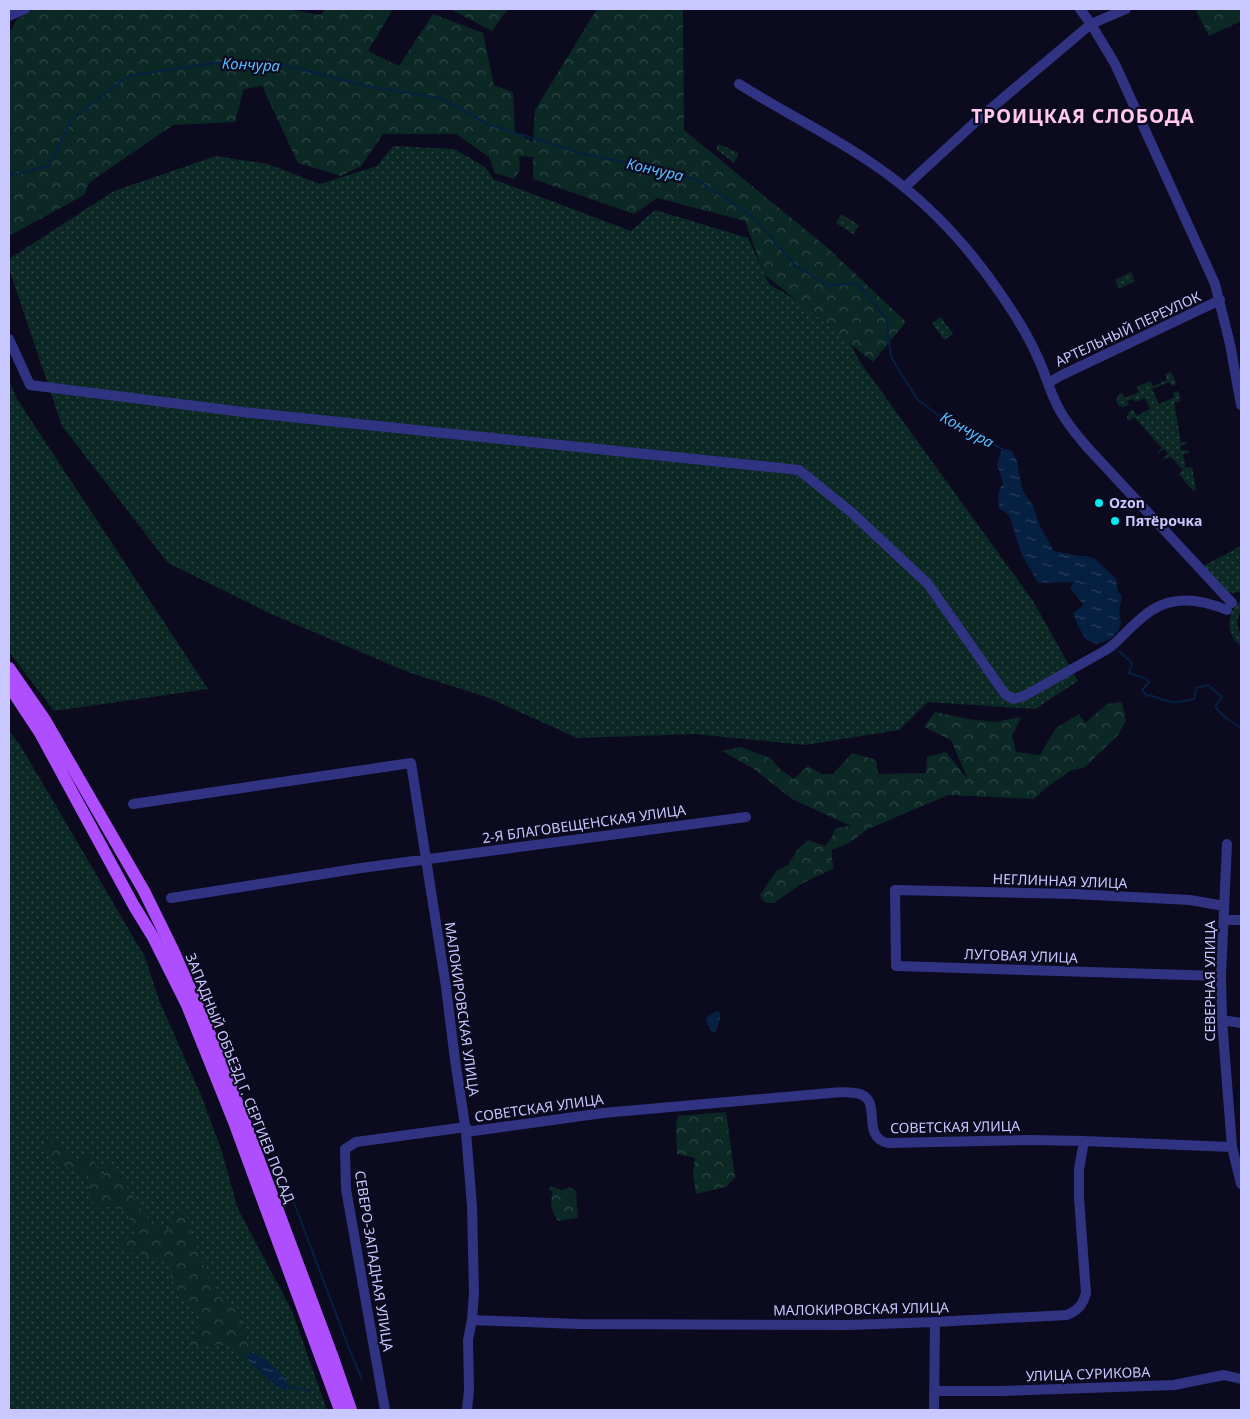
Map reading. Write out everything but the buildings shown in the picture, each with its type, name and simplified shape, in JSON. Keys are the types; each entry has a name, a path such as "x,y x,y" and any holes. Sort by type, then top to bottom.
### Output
{"main road":[{"name":"ЗАПАДНЫЙ ОБЪЕЗД Г. СЕРГИЕВ ПОСАД","path":"9,668 50,729 144,891 173,950 207,1027 247,1129 332,1354 351,1410"},
{"name":"ЗАПАДНЫЙ ОБЪЕЗД Г. СЕРГИЕВ ПОСАД","path":"9,686 40,733 153,938 187,1005 241,1140 340,1410"}],"street":[{"path":"9,16 25,9"},
{"path":"1080,9 1092,24 1116,64 1215,284 1230,344 1241,405"},
{"path":"905,187 982,116 1092,24 1126,9"},
{"path":"9,340 30,385 243,412 798,470 851,512 928,584 1005,694 1013,699 1024,696 1114,645 1153,609 1172,601 1230,607 1087,447 1061,413 1038,358 1015,315 959,240 905,187 873,163 739,84"},
{"name":"АРТЕЛЬНЫЙ ПЕРЕУЛОК","path":"1048,383 1220,300"},
{"name":"МАЛОКИРОВСКАЯ УЛИЦА","path":"133,804 412,763 466,1130 472,1206 474,1293 468,1340 468,1410"},
{"name":"2-Я БЛАГОВЕЩЕНСКАЯ УЛИЦА","path":"172,898 361,868 746,817"},
{"name":"СЕВЕРНАЯ УЛИЦА","path":"1228,844 1221,976 1222,1020 1232,1146"},
{"name":"НЕГЛИННАЯ УЛИЦА","path":"895,890 1074,894 1190,900 1224,906"},
{"name":"ЛУГОВАЯ УЛИЦА","path":"895,890 896,966 1221,976"},
{"path":"1225,920 1241,920"},
{"path":"1222,1020 1241,1023"},
{"name":"СОВЕТСКАЯ УЛИЦА","path":"466,1130 603,1112 854,1092 866,1097 869,1101 874,1132 877,1138 888,1143 1084,1140 1232,1146"},
{"name":"СЕВЕРО-ЗАПАДНАЯ УЛИЦА","path":"385,1410 346,1189 345,1149 356,1142 466,1130"},
{"name":"МАЛОКИРОВСКАЯ УЛИЦА","path":"472,1320 597,1324 849,1325 1067,1315 1076,1311 1086,1293 1079,1198 1079,1169 1084,1140"},
{"path":"1232,1146 1241,1184"},
{"path":"934,1410 935,1322"},
{"name":"УЛИЦА СУРИКОВА","path":"934,1391 1001,1391 1174,1385 1224,1375 1241,1379"}],"green space":[{"path":"33,9 286,9 321,15 325,9 393,9 368,51 399,66 433,14 483,33 494,85 513,92 515,132 533,142 535,110 597,9 683,9 684,130 829,249 906,322 873,362 764,274 745,221 657,198 634,214 533,179 533,157 519,156 520,170 514,179 495,173 489,157 456,134 383,134 361,166 341,176 298,163 262,86 244,89 235,122 173,125 90,182 84,195 9,236 9,29 12,30 15,21"},
{"path":"450,9 508,9 492,31"},
{"path":"1195,9 1241,9 1241,21 1209,36"},
{"path":"719,144 739,153 734,163 716,149"},
{"path":"393,146 454,149 485,167 493,179 631,231 655,210 748,238 769,284 841,326 860,362 1033,601 1078,681 1035,709 928,702 899,730 805,745 695,734 577,738 489,698 408,672 271,614 168,563 62,426 9,269 9,259 114,191 216,156 268,164 320,184 377,166"},
{"path":"841,214 859,225 853,234 836,223"},
{"path":"1131,272 1135,281 1119,289 1115,280"},
{"path":"941,317 953,334 944,340 932,323"},
{"path":"1171,372 1176,382 1175,385 1172,386 1169,382 1152,389 1159,404 1175,397 1173,393 1179,392 1180,401 1174,403 1181,443 1187,442 1187,444 1180,446 1182,451 1188,450 1189,453 1183,454 1186,468 1192,467 1196,490 1193,491 1179,474 1183,470 1170,456 1165,459 1163,458 1168,453 1164,449 1159,453 1157,452 1162,448 1134,417 1130,421 1127,418 1131,410 1134,410 1136,416 1150,409 1145,398 1135,402 1133,399 1127,401 1129,405 1124,407 1119,406 1116,401 1119,394 1122,393 1125,398 1139,392 1137,387 1150,381 1153,386 1167,380 1165,374"},
{"path":"9,380 17,399 208,689 54,711 9,652"},
{"path":"1241,546 1241,591 1231,593 1225,590 1203,566"},
{"path":"1241,600 1241,610 1237,623 1241,635 1241,646 1232,636 1229,623 1232,611"},
{"path":"1122,702 1126,721 1118,735 1085,767 1070,771 1034,799 948,795 868,829 849,843 832,850 834,868 801,884 774,903 767,903 762,900 760,895 777,870 788,865 797,850 808,840 825,846 832,837 835,828 851,826 792,799 754,769 722,751 741,747 770,758 781,770 794,779 808,766 822,774 833,774 852,753 876,760 878,774 926,773 927,757 946,752 968,780 951,740 924,727 935,712 995,722 1021,717 1012,736 1016,752 1040,755 1056,728 1079,714 1085,723 1107,704"},
{"path":"9,730 20,745 145,957 159,1000 201,1095 221,1149 238,1209 292,1311 327,1410 9,1410"},
{"path":"726,1112 735,1177 726,1187 696,1194 693,1174 695,1158 677,1154 676,1123 678,1116"},
{"path":"46,1127 55,1136 63,1150 71,1157 80,1160 87,1155 91,1156 103,1177 108,1164 116,1171 151,1223 168,1229 172,1226 171,1217 175,1216 176,1210 184,1208 194,1241 203,1259 204,1272 209,1279 213,1275 215,1283 212,1289 221,1298 237,1307 255,1363 226,1345 188,1346 202,1319 179,1295 170,1276 174,1268 160,1259 124,1251 113,1244 135,1234 129,1217 119,1207 98,1209 91,1201 88,1175 62,1165 40,1149 53,1143 40,1128"},
{"path":"551,1186 562,1190 570,1187 576,1191 578,1218 558,1221 552,1207 553,1192 548,1189"}],"water":[{"path":"1002,449 1011,450 1017,461 1022,489 1033,506 1040,526 1054,551 1095,559 1116,579 1118,591 1122,596 1119,611 1121,623 1118,631 1110,639 1097,644 1086,640 1073,613 1084,605 1070,588 1074,582 1038,583 1022,555 1009,515 999,508 998,493 1003,483 997,464"},
{"path":"718,1011 721,1015 716,1032 712,1032 706,1019 709,1015"},
{"path":"250,1352 265,1359 286,1378 288,1387 285,1391 274,1384 245,1358"}],"waterway":[{"name":"Кончура","path":"9,176 49,166 71,120 128,76 212,63 280,64 367,86 440,98 490,125 577,152 698,180 754,218 795,265 828,286 857,283 886,318 891,357 917,399 938,415 1002,449 1003,452"},
{"name":"Кончура","path":"1119,651 1132,663 1129,673 1145,678 1149,682 1142,690 1147,696 1150,695 1172,702 1187,701 1194,699 1196,688 1208,685 1222,697 1215,707 1227,719 1241,728"},
{"path":"287,1184 362,1379"},
{"path":"288,1387 309,1390"}],"place":[{"name":"Ozon","path":"1099,503"},
{"name":"Пятёрочка","path":"1115,521"}],"district":[{"name":"ТРОИЦКАЯ СЛОБОДА","path":"1083,116"}]}
